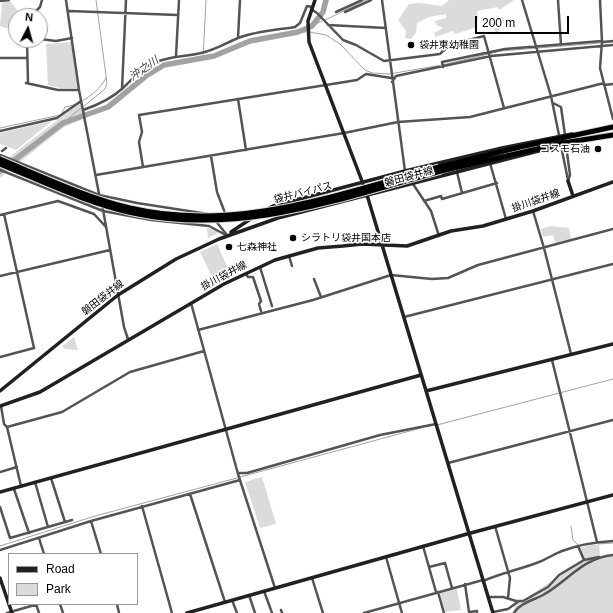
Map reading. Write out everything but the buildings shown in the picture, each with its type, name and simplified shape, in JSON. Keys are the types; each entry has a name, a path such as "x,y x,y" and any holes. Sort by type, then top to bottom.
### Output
{"highway":[{"name":"袋井バイパス","path":"1,157 97,199 132,208 183,215 223,215 265,212 591,131 613,127"},
{"name":"袋井バイパス","path":"0,164 72,194 113,207 150,216 200,221 242,219 294,211 440,169 613,134"}],"street":[{"path":"0,1 9,0"},
{"path":"66,0 69,11 81,101 118,295 128,339"},
{"path":"122,89 126,0"},
{"path":"176,56 179,0"},
{"path":"238,38 240,0"},
{"path":"315,0 308,21 308,34 325,85 368,196 492,613 508,609 519,601 548,587 559,576 584,560 613,555"},
{"path":"336,12 362,0"},
{"path":"346,12 371,0"},
{"path":"382,0 405,171"},
{"path":"522,0 538,48 553,103 559,135"},
{"path":"558,0 561,45"},
{"path":"600,0 602,42 600,68 613,119"},
{"path":"83,110 96,106 114,96 141,70 151,64 176,56 195,55 212,50 238,38 295,27 300,23 307,6 312,8 343,40 356,45 384,61 390,62 440,54 444,49 458,43 484,36 504,108"},
{"path":"69,11 178,15"},
{"path":"328,25 386,28"},
{"path":"48,40 56,41 72,38"},
{"path":"143,167 139,142 142,132 139,115 357,80 366,74 392,79 396,76 490,54 561,45 613,41"},
{"path":"443,65 490,54 538,48 613,45"},
{"path":"27,48 27,83 58,90 79,90"},
{"path":"0,58 26,58"},
{"path":"96,175 344,133 398,122 470,117 551,96 604,84 613,84"},
{"path":"238,99 246,150"},
{"path":"0,130 57,118 81,101"},
{"path":"553,103 561,107 565,135"},
{"name":"磐田袋井線","path":"227,235 273,206 405,171 559,135 591,131"},
{"name":"磐田袋井線","path":"0,391 118,295 176,259 227,235 278,218 368,196 490,163 587,141 596,137"},
{"path":"566,145 570,175 568,181"},
{"path":"561,146 568,181 573,196"},
{"path":"2,151 6,148"},
{"path":"1,157 99,195 137,204 210,215 225,213 217,192 211,156"},
{"path":"490,163 497,183 506,219"},
{"path":"0,170 103,211 151,220 208,226 227,235"},
{"path":"457,172 462,193"},
{"name":"掛川袋井線","path":"0,406 40,392 191,303 246,273 289,256 324,248 362,244 408,246 439,236 533,211 613,182"},
{"path":"424,201 462,193 497,183"},
{"path":"413,184 431,211 439,236"},
{"path":"0,215 58,202 94,214 106,227"},
{"path":"533,211 571,354"},
{"path":"0,357 34,348 4,214"},
{"path":"210,215 227,235"},
{"path":"198,330 321,298 391,275 432,279 448,278 478,265 613,229"},
{"path":"0,276 110,250"},
{"path":"289,256 292,266"},
{"path":"404,317 613,264"},
{"path":"260,267 272,306"},
{"path":"246,273 248,277 254,277 261,301 259,304 261,311"},
{"path":"314,279 321,298"},
{"path":"191,303 238,474 276,588"},
{"path":"426,392 613,344"},
{"path":"7,427 62,412 130,372 204,351"},
{"path":"552,360 597,542"},
{"path":"0,492 421,375"},
{"path":"0,406 4,424 7,427 21,486"},
{"path":"448,463 613,420"},
{"path":"238,474 380,435 436,424"},
{"path":"0,472 17,467"},
{"path":"52,478 65,522"},
{"path":"0,550 142,506 240,480"},
{"path":"35,482 48,527"},
{"path":"14,489 29,533"},
{"path":"190,494 224,602"},
{"path":"187,613 469,533 613,495"},
{"path":"142,506 172,613"},
{"path":"0,507 10,538 72,520"},
{"path":"91,521 101,553"},
{"path":"495,526 510,582 508,598"},
{"path":"39,538 44,553"},
{"path":"364,613 483,580 507,571 541,562 554,554 578,546 597,542 613,541"},
{"path":"423,546 444,613"},
{"path":"578,546 584,560"},
{"path":"386,556 402,613"},
{"path":"514,613 528,602 550,590 582,566 608,556"},
{"path":"429,567 445,563 452,588"},
{"path":"312,577 323,613"},
{"path":"0,578 10,613 34,605"},
{"path":"465,584 469,612 477,611 477,613"},
{"path":"264,591 272,613"},
{"path":"249,596 255,613"},
{"path":"488,597 508,598 519,601"},
{"path":"232,600 236,613"},
{"path":"514,613 513,608 519,601"}],"green space":[{"path":"9,0 16,8 8,8 8,28 0,26 2,3"},
{"path":"449,0 514,0 499,10 498,7 477,11 478,20 475,20 477,27 455,34 453,31 435,37 434,33 443,28 438,26 434,21 446,18 446,14 429,17 417,23 416,33 411,39 405,38 406,31 398,20 409,4 419,3 442,6"},
{"path":"502,16 505,20 496,36 494,28"},
{"path":"71,42 77,88 60,88 48,85 46,48 48,48 48,44"},
{"path":"80,103 83,119 64,127 0,178 0,164"},
{"path":"52,121 16,150 0,144 0,133"},
{"path":"550,226 569,228 571,239 555,243 553,235 543,237 541,229"},
{"path":"207,228 217,231 218,233 208,238"},
{"path":"217,244 230,273 213,279 200,252"},
{"path":"74,337 78,350 65,349 62,346"},
{"path":"262,477 276,524 260,528 245,482"},
{"path":"599,545 600,555 596,557 613,556 613,613 513,613 515,605 584,560 580,548"},
{"path":"457,589 461,610 445,612 440,593"}],"waterway":[{"path":"84,106 105,89 107,83 96,0"},
{"path":"203,58 206,0"},
{"name":"沖之川","path":"0,171 63,123 108,107 146,76 164,65 214,56 250,41 298,32 312,26 323,12 326,0"},
{"path":"325,20 366,0"},
{"name":"沖之川","path":"312,26 322,21"},
{"name":"沖之川","path":"298,32 306,32"},
{"path":"309,32 326,35 340,44 365,70 372,73 389,74 442,65 501,51 600,43"},
{"path":"604,43 613,42"},
{"path":"62,113 65,107 77,104 94,93 106,78"},
{"path":"63,123 81,108"},
{"path":"0,128 60,115"},
{"path":"437,425 613,379"},
{"path":"240,477 421,428"},
{"path":"0,546 95,516 237,478"},
{"path":"571,526 573,540 578,545"},
{"path":"598,544 613,543"}],"place":[{"name":"袋井東幼稚園","path":"411,45"},
{"name":"コスモ石油","path":"598,149"},
{"name":"シラトリ袋井国本店","path":"293,238"},
{"name":"七森神社","path":"229,247"}]}
